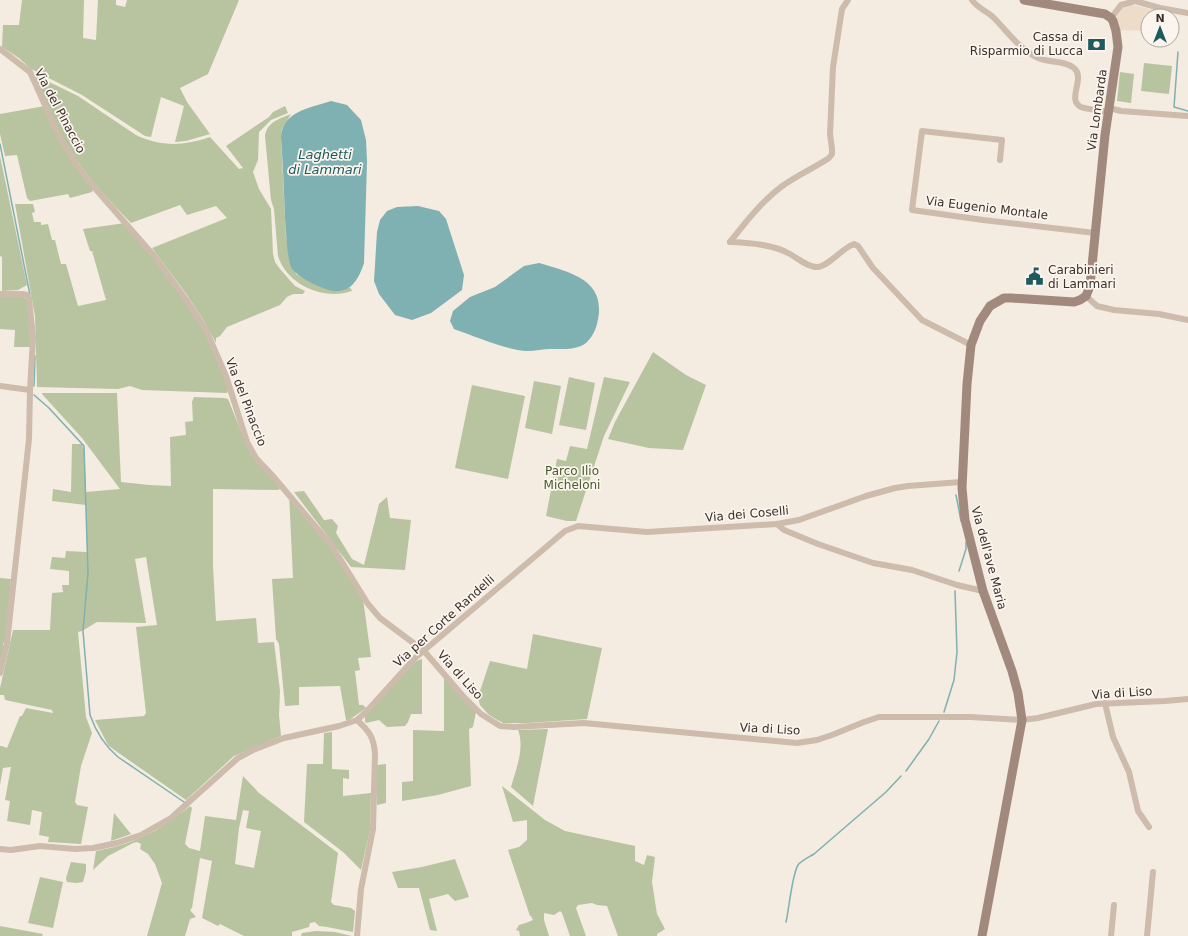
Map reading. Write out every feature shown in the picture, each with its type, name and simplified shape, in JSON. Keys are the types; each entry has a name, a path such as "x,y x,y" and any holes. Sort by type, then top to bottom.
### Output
{"street":[{"path":"848,0 842,9 831,80 830,134 832,154 829,158 782,186 771,195 750,217 730,242 754,243 785,252 812,267 818,267 854,244 858,246 873,268 922,320 972,345"},
{"path":"972,0 978,7 992,16 1023,49 1039,59 1066,64 1074,68 1077,72 1078,80 1075,99 1081,107 1188,116"},
{"path":"1024,0 1098,12 1111,18 1121,5 1135,0 1160,8 1188,13"},
{"name":"Via Lombarda","path":"1086,296 1090,286 1102,162 1118,47 1116,31 1111,18"},
{"name":"Via del Pinaccio","path":"0,50 30,72 58,134 77,166 155,257 206,330 226,376 246,442 256,458 332,546 368,604 380,618 424,651"},
{"name":"Via Eugenio Montale","path":"1000,160 1002,140 922,132 912,210 988,221 1095,233"},
{"path":"0,294 27,295 33,338 28,446 7,643 0,673"},
{"path":"1086,296 1097,306 1114,310 1159,314 1188,320"},
{"name":"Via dell'ave Maria","path":"982,936 1022,720 1018,692 1012,671 983,591 965,520 961,482 967,384 972,345 986,311 997,301 1004,298 1011,298 1074,302 1086,296"},
{"path":"0,386 30,390"},
{"name":"Via dei Coselli","path":"578,526 647,532 777,524 799,520 866,496 895,488 922,484 961,482"},
{"path":"777,524 784,530 818,544 873,562 912,570 958,585 983,591"},
{"name":"Via per Corte Randelli","path":"0,849 11,850 40,846 85,849 117,843 141,835 171,818 238,758 253,750 284,738 339,726 357,720 414,659 565,531 578,526"},
{"name":"Via di Liso","path":"424,651 463,696 481,714 500,726 514,727 584,723 797,743 817,740 879,717 970,717 1022,720 1038,718 1096,704 1188,699"},
{"path":"1105,703 1113,737 1129,772 1138,811 1149,827"},
{"path":"357,720 371,734 375,754 373,829 361,889 357,936"},
{"path":"1147,936 1153,872"},
{"path":"1111,936 1114,905"}],"green space":[{"path":"22,0 84,0 83,38 96,40 98,0 116,0 116,5 125,7 127,0 239,0 208,74 180,88 187,102 210,134 186,141 175,142 184,106 161,97 151,137 145,136 82,95 31,69 19,58 2,47 3,25 19,25"},
{"path":"1144,63 1172,66 1169,94 1141,91"},
{"path":"1120,72 1134,74 1131,103 1117,101"},
{"path":"35,75 78,96 136,135 145,139 154,142 173,144 191,142 210,137 239,169 243,168 226,146 269,117 273,112 285,106 288,113 271,120 259,132 258,160 253,172 259,189 271,209 273,254 275,262 295,286 305,291 303,294 293,294 287,297 280,305 227,327 220,336 216,338 216,343 187,295 152,248 227,218 216,206 187,215 180,205 131,223 94,183 69,149 51,115 35,79"},
{"path":"45,106 93,189 92,192 70,198 68,194 30,201 27,198 17,155 5,156 0,134 0,114"},
{"path":"291,114 282,129 281,138 286,237 296,274 304,278 350,287 352,291 341,294 330,294 308,288 289,275 278,256 265,136 268,127 271,124 278,119"},
{"path":"0,156 27,285 18,290 2,291 2,257 0,256"},
{"path":"15,204 33,204 35,212 32,213 34,222 41,222 41,225 48,224 52,240 55,240 61,264 66,264 78,306 106,300 92,251 90,251 83,229 125,223 159,266 203,328 224,378 228,390 227,393 142,390 130,386 118,389 37,387 35,316"},
{"path":"0,295 23,296 27,300 31,347 14,347 15,330 0,329"},
{"path":"653,352 686,375 706,385 683,450 649,448 608,439 615,422"},
{"path":"569,377 595,383 586,430 559,425"},
{"name":"Parco Ilio Micheloni","path":"604,377 630,382 604,436 576,521 567,521 546,516 557,459 566,461 570,446 587,449"},
{"path":"534,381 561,386 552,434 525,428"},
{"path":"472,385 525,396 508,479 455,468"},
{"path":"42,393 117,393 121,482 171,486 170,437 186,435 185,422 193,421 192,402 194,397 228,399 244,439 281,487 278,490 213,489 213,566 216,621 256,618 258,643 274,642 280,691 279,715 281,736 234,756 186,800 108,745 95,720 144,716 146,713 136,627 157,625 146,557 135,559 146,623 97,622 78,632 86,717 92,733 81,766 75,802 77,805 88,807 81,844 48,842 49,837 39,835 42,812 32,810 30,825 7,821 10,801 5,800 11,767 3,768 0,785 0,746 7,748 20,716 22,716 26,708 53,713 52,710 5,700 4,695 0,695 0,688 13,630 50,630 52,593 63,592 62,585 69,585 69,571 50,569 52,557 65,558 66,551 87,552 86,505 52,501 53,489 71,492 72,444 82,444 84,450 86,492 120,489 82,438"},
{"path":"304,491 324,520 332,519 338,526 336,533 352,559 364,565 379,504 387,497 390,518 411,520 405,570 351,567 294,492"},
{"path":"289,493 333,549 363,599 371,657 358,658 360,670 355,671 359,705 363,705 366,708 349,720 346,720 340,686 299,687 299,705 285,706 279,644 276,639 272,579 293,578"},
{"path":"0,578 11,579 5,643 3,643 4,649 0,660"},
{"path":"533,634 602,648 587,719 503,723 488,714 480,705 478,697 490,661 527,669"},
{"path":"422,659 422,714 411,714 405,726 387,727 379,720 366,723 365,716 416,661"},
{"path":"444,677 476,712 473,727 469,729 471,786 438,795 402,801 402,782 413,781 413,730 444,731"},
{"path":"548,729 533,806 511,787 521,744 518,730"},
{"path":"332,732 332,769 349,770 349,779 343,778 343,796 371,793 370,830 361,870 343,852 304,822 307,764 323,764 324,733"},
{"path":"386,764 386,803 377,805 377,765"},
{"path":"243,776 259,793 338,853 331,902 334,905 351,908 355,911 353,932 319,926 315,922 310,923 309,927 292,932 292,936 244,936 220,924 218,926 202,918 212,861 200,858 192,908 190,910 196,917 190,919 185,936 147,936 162,883 155,864 148,854 140,849 141,844 137,842 133,843 108,856 93,870 96,851 123,845 146,835 168,823 190,806 192,808 185,844 189,848 200,851 205,816 236,820","holes":["243,810 249,811 246,828 261,831 254,868 235,864 239,828"]},
{"path":"502,786 545,820 565,831 635,846 635,861 644,865 647,855 655,857 652,882 657,914 665,929 657,934 657,936 618,936 607,906 592,903 578,905 576,908 586,936 570,936 560,911 554,915 544,913 544,920 549,936 520,936 519,931 516,930 519,925 533,920 530,916 508,850 519,847 527,840 527,820 513,822"},
{"path":"114,813 131,834 111,841"},
{"path":"455,859 469,897 455,901 448,894 429,899 437,931 430,930 419,888 398,888 392,872"},
{"path":"71,862 86,864 83,882 67,882 66,878"},
{"path":"40,877 63,882 53,928 28,923"},
{"path":"0,926 43,934 42,936 0,936"},
{"path":"316,931 335,932 352,936 301,936 302,933"}],"shaded area":[{"path":"1132,5 1146,8 1140,8 1140,31 1119,30 1116,18 1118,12 1122,8"}],"water":[{"name":"Laghetti di Lammari","path":"331,101 347,105 361,120 366,140 367,162 364,263 360,274 354,283 345,290 340,291 328,290 316,285 298,275 291,267 286,236 281,138 286,122 292,116 298,112"},
{"path":"418,206 439,211 446,219 464,275 462,290 431,313 412,320 395,315 379,294 374,281 377,232 380,220 387,211 397,207"},
{"path":"539,263 575,275 592,288 597,297 599,309 597,324 591,337 584,345 570,349 527,351 490,342 454,329 450,321 453,311 470,297 495,287 524,266"}],"waterway":[{"path":"1178,52 1174,107 1188,111"},
{"path":"0,144 30,295"},
{"path":"34,386 35,356"},
{"path":"34,395 49,408 84,446 88,573 83,631 90,715 101,738 113,753 184,802"},
{"path":"956,495 961,521"},
{"path":"959,571 966,549 966,542"},
{"path":"944,712 954,680 957,652 955,591"},
{"path":"906,771 929,739 939,721"},
{"path":"786,922 792,884 798,865 814,854 886,792 901,776"}],"place":[{"name":"Cassa di Risparmio di Lucca","path":"1096,44"},
{"name":"Carabinieri di Lammari","path":"1035,277"}]}
